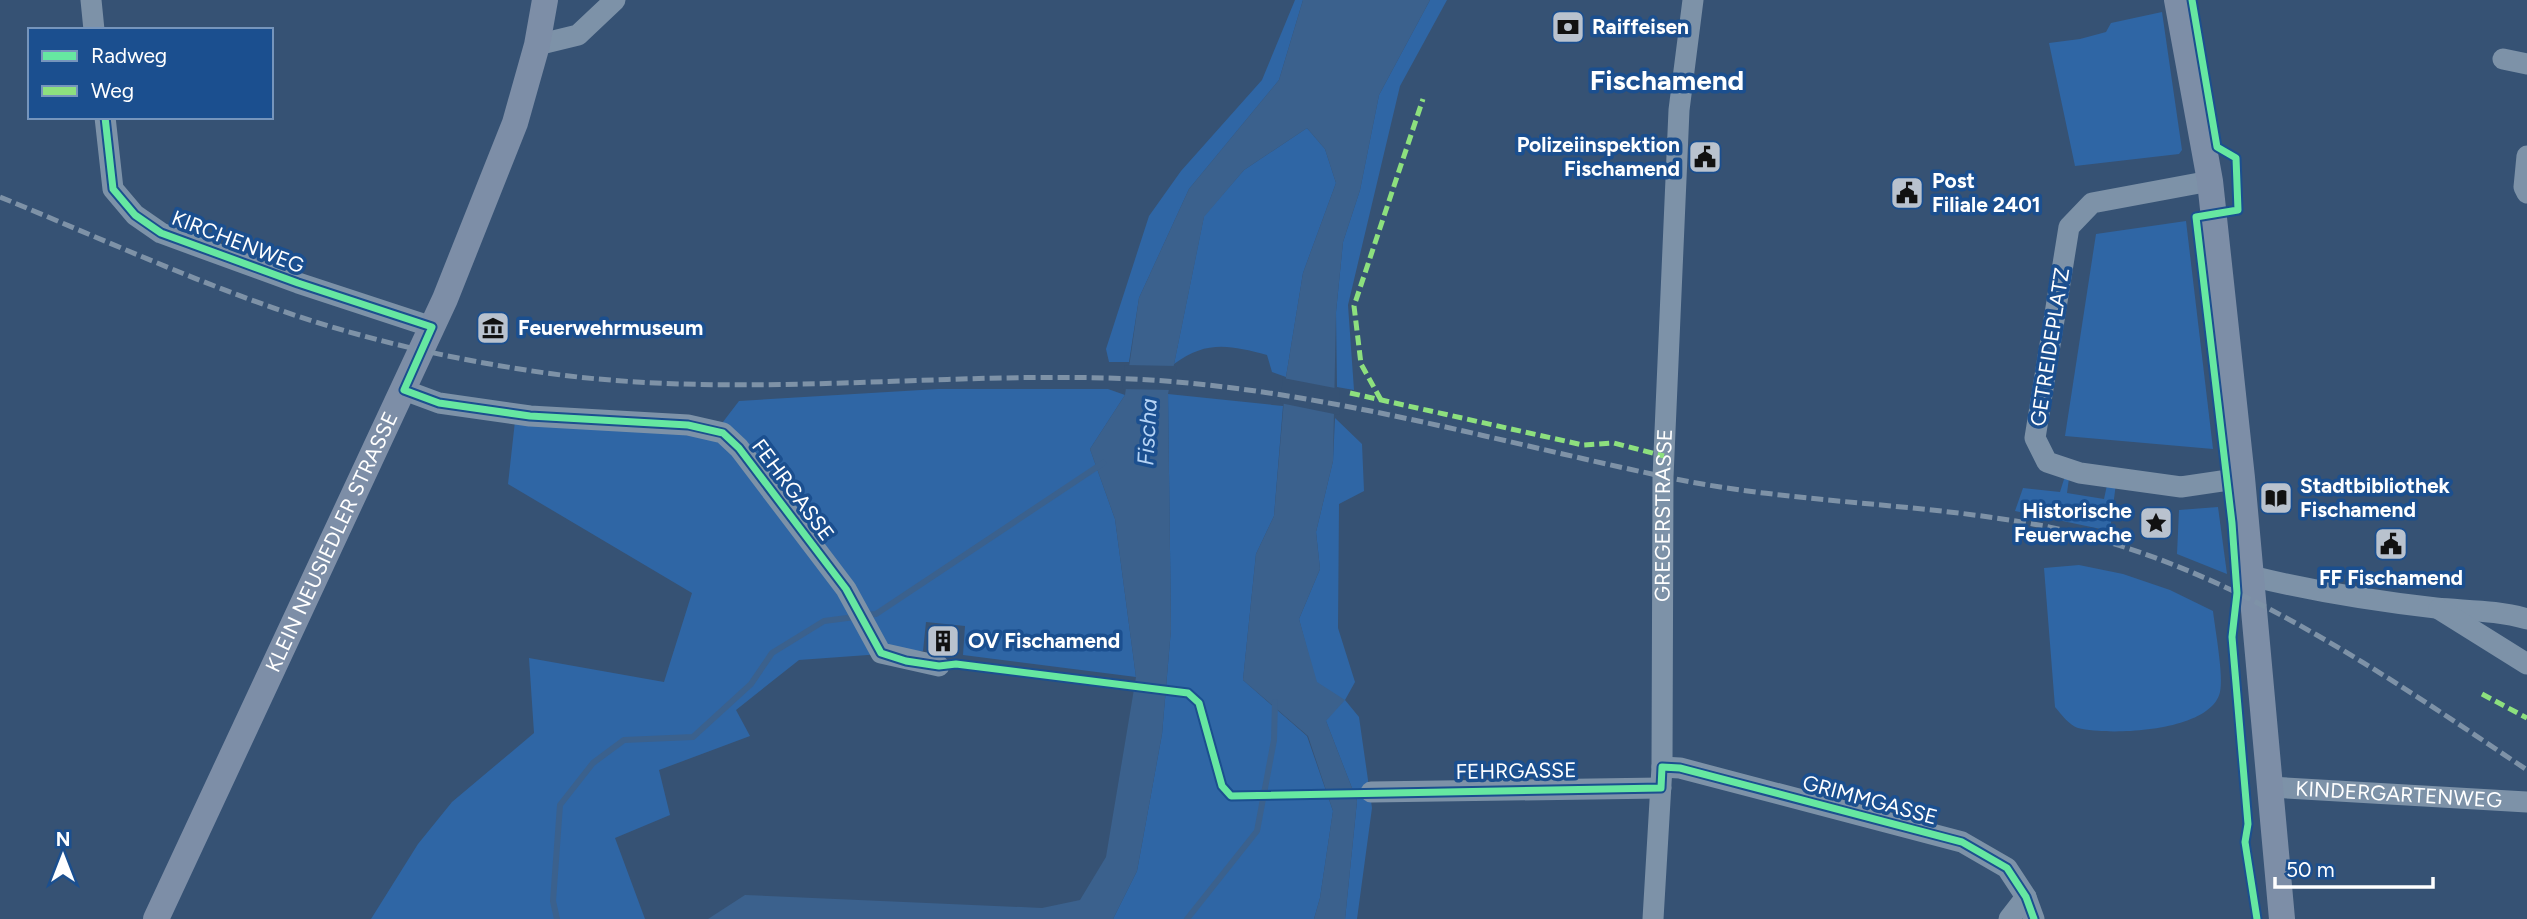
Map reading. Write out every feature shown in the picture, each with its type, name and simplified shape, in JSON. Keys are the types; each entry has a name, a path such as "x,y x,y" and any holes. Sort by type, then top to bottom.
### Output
{"main road":[{"name":"KLEIN NEUSIEDLER STRASSE","path":"156,919 432,327 515,123 537,45 544,0"},
{"path":"2177,0 2210,181 2242,478 2282,919"}],"street":[{"path":"91,0 94,28"},
{"path":"537,45 578,35 615,0"},
{"name":"GREGERSTRASSE","path":"1653,919 1662,777 1663,477 1679,110 1693,0"},
{"path":"2503,59 2527,64"},
{"name":"KIRCHENWEG","path":"105,119 113,189 135,215 161,233 298,283 432,327"},
{"path":"2527,156 2524,187 2527,192"},
{"name":"GETREIDEPLATZ","path":"2210,181 2092,203 2069,227 2035,438 2047,462 2080,473 2180,487 2242,478"},
{"name":"FEHRGASSE","path":"404,390 439,402 530,416 688,425 723,433 739,448 846,589 881,653 939,666"},
{"path":"2251,576 2305,590 2437,608 2501,612 2527,619"},
{"path":"2437,608 2527,664"},
{"name":"GRIMMGASSE","path":"1662,777 1680,768 1962,842 2007,868 2026,897 2034,919"},
{"name":"FEHRGASSE","path":"1371,792 1662,777"},
{"name":"KINDERGARTENWEG","path":"2269,787 2527,802"},
{"path":"2009,919 2026,897"}],"shaded area":[{"path":"1295,0 1303,0 1279,80 1189,189 1139,298 1129,362 1109,362 1106,349 1149,216 1181,171 1262,80"},
{"path":"1430,0 1447,0 1400,86 1348,305 1354,390 1337,387 1336,312 1343,242 1360,190 1379,95"},
{"path":"2162,12 2182,150 2179,154 2075,166 2049,43 2106,32 2111,23"},
{"path":"1307,128 1325,149 1336,183 1303,273 1286,377 1272,372 1267,355 1230,347 1197,351 1174,364 1204,216 1244,170"},
{"path":"2186,221 2213,449 2065,436 2096,234"},
{"path":"938,389 1108,389 1125,395 1090,449 1115,519 1136,677 963,655 965,626 926,622 923,651 799,660 736,710 750,736 659,770 670,815 615,838 645,919 371,919 418,844 452,802 534,733 529,658 664,682 692,593 508,484 515,421 713,435 739,401"},
{"path":"1168,394 1283,406 1274,516 1256,554 1243,680 1307,736 1333,811 1320,898 1314,919 1113,919 1137,871 1162,734 1171,629"},
{"path":"1335,418 1362,444 1364,491 1339,504 1338,628 1355,682 1345,700 1359,717 1372,808 1357,919 1345,919 1357,801 1326,721 1299,619 1320,569 1316,532 1333,461"},
{"path":"2065,476 2069,478 2067,493 2104,499 2107,485 2116,483 2110,531 2015,511 2023,488 2060,492"},
{"path":"2218,507 2227,574 2177,554 2179,510"},
{"path":"2079,565 2123,574 2170,590 2213,611 2221,685 2213,705 2199,716 2180,723 2135,731 2078,728 2066,719 2055,707 2044,568"}],"water":[{"name":"Fischa","path":"1303,0 1430,0 1379,95 1360,190 1343,242 1336,312 1333,461 1316,532 1320,569 1299,619 1317,682 1345,700 1326,721 1357,801 1345,919 1314,919 1320,898 1333,811 1308,736 1243,680 1256,554 1274,516 1286,377 1303,273 1336,183 1325,149 1307,128 1244,170 1204,217 1168,394 1171,629 1162,734 1137,871 1113,919 708,919 745,895 1042,908 1080,900 1106,857 1136,677 1115,519 1090,449 1125,395 1139,298 1189,189 1279,80"}],"pier":[{"path":"1125,365 1177,366 1172,390 1122,389"},
{"path":"1283,378 1340,389 1339,415 1280,403"}],"waterway":[{"path":"866,615 876,614 1103,463"},
{"path":"557,919 553,901 560,805 593,763 624,740 693,737 751,684 772,653 824,621 855,617"},
{"path":"1187,919 1257,831 1274,740 1275,702"}],"railway":[{"path":"0,197 206,283 290,313 404,346 526,370 671,384 816,384 1034,377 1178,382 1319,401 1712,486 2033,524 2101,540 2166,562 2230,589 2352,656 2527,770"}],"marked path":[{"path":"1381,400 1361,364 1354,306 1423,99"},
{"path":"1350,393 1583,445 1614,443 1664,456"},
{"path":"2482,694 2527,718"}],"cycle path":[{"path":"2192,0 2217,147 2236,158 2238,210 2196,217 2232,523 2237,593 2232,637 2248,824 2245,842 2257,919"},
{"path":"105,119 113,189 135,215 161,233 298,283 432,327 404,390 439,403 530,416 688,425 723,433 739,448 846,589 881,653 906,661 939,666 956,664 1188,693 1199,703 1222,786 1231,796 1661,788 1662,767 1680,768 1962,842 2007,868 2026,897 2034,919"}],"place":[{"name":"Raiffeisen","path":"1568,27"},
{"name":"Polizeiinspektion Fischamend","path":"1705,157"},
{"name":"Post Filiale 2401","path":"1907,193"},
{"name":"Feuerwehrmuseum","path":"493,328"},
{"name":"Stadtbibliothek Fischamend","path":"2276,498"},
{"name":"Historische Feuerwache","path":"2156,523"},
{"name":"FF Fischamend","path":"2391,544"},
{"name":"OV Fischamend","path":"943,641"}],"district":[{"name":"Fischamend","path":"1667,80"}]}
